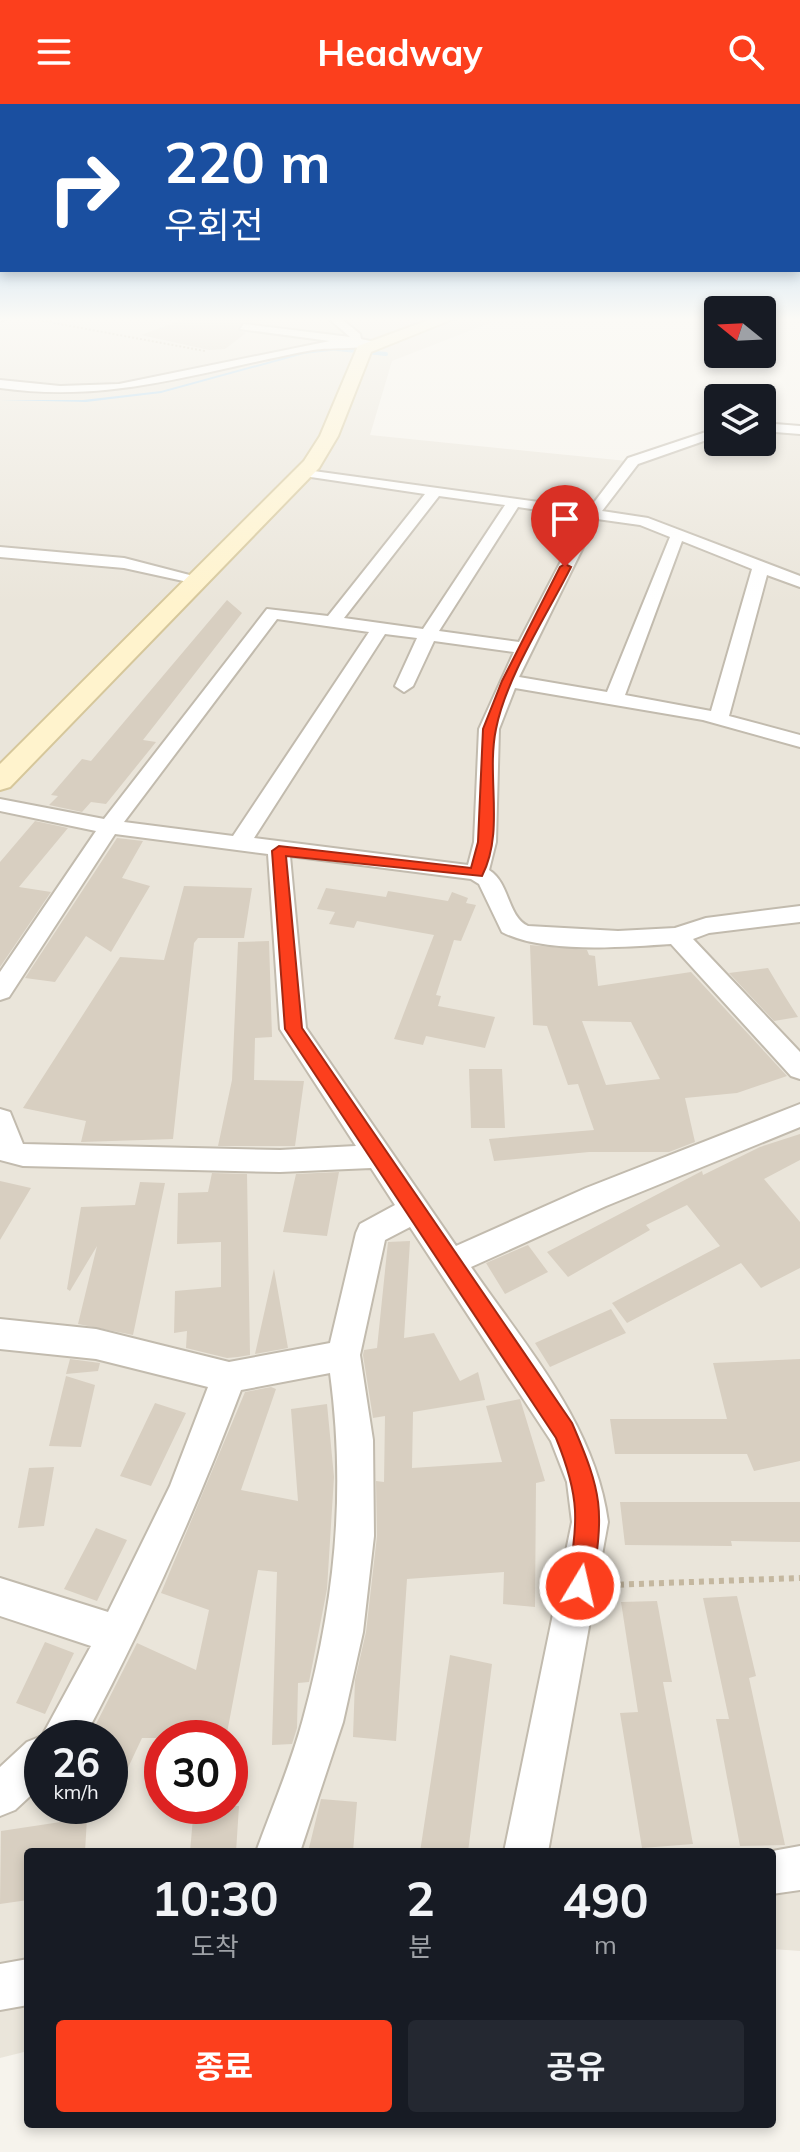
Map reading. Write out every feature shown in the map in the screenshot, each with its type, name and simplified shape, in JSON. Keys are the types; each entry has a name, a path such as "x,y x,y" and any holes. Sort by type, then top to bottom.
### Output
{"street":[{"path":"0,781 304,472 324,445 337,413"},
{"path":"776,428 800,430"},
{"path":"477,873 485,842 489,729 508,681 593,513 633,461 704,437"},
{"path":"304,472 643,521 800,582"},
{"path":"333,621 435,491"},
{"path":"404,686 428,634 514,502"},
{"path":"614,699 670,548 679,534"},
{"path":"0,552 124,563 197,579"},
{"path":"719,718 761,566"},
{"path":"0,991 109,827 273,613 524,648"},
{"path":"239,844 380,628"},
{"path":"508,681 719,718 800,741"},
{"path":"0,805 109,827 279,851 477,873 489,880 510,927 524,934 618,939 677,936 706,926 800,914"},
{"path":"279,851 293,1029 564,1431 585,1482 590,1522 580,1586 527,1848"},
{"path":"677,936 800,1069"},
{"path":"452,1262 596,1197 800,1115"},
{"path":"0,1120 10,1152 23,1155 233,1161 380,1156"},
{"path":"279,1848 323,1722 344,1632 356,1522 356,1440 344,1355 371,1233 415,1209"},
{"path":"0,1334 96,1344 229,1377 344,1355"},
{"path":"72,1720 118,1635 184,1495 229,1377"},
{"path":"0,1597 118,1635"},
{"path":"0,1795 24,1773"},
{"path":"776,1871 800,1868"},
{"path":"0,1987 24,1983"}],"path":[{"path":"580,1586 800,1578"}],"shaded area":[{"path":"0,413 377,413 370,435 627,461 704,443 704,456 776,456 776,431 800,433 800,1951 776,1949 776,1848 24,1848 24,2052 0,2058"}],"building":[{"path":"227,600 242,613 143,740 156,742 106,804 91,802 82,812 49,805 58,796 51,795 82,759 91,761"},
{"path":"35,821 68,828 19,887 51,892 0,967 0,862"},
{"path":"117,838 143,841 122,878 150,886 111,952 86,936 55,982 25,978"},
{"path":"184,886 252,888 244,938 198,938 194,943 173,1139 81,1142 86,1121 23,1108 120,957 164,960"},
{"path":"326,888 386,897 388,891 448,901 452,892 468,898 466,903 476,905 461,941 454,940 436,995 441,996 438,1006 495,1017 485,1048 426,1036 423,1045 394,1039 434,935 357,921 354,928 329,924 335,912 317,909"},
{"path":"269,941 272,1037 255,1038 254,1080 304,1081 295,1146 218,1146 232,1080 238,942"},
{"path":"530,945 587,950 589,955 595,956 598,986 691,972 787,1076 737,1093 685,1098 695,1142 669,1152 589,1152 494,1161 489,1139 594,1130 578,1084 568,1085 547,1026 533,1025","holes":["582,1021 631,1022 660,1079 606,1085"]},
{"path":"768,968 798,1017 774,1021 729,973"},
{"path":"469,1069 502,1069 505,1128 471,1128"},
{"path":"800,1134 800,1160 764,1179 800,1222 800,1268 761,1288 741,1263 627,1323 612,1303 720,1246 687,1205 646,1225 650,1230 568,1277 547,1252 702,1171 703,1175 760,1147"},
{"path":"339,1172 327,1236 283,1232 296,1174"},
{"path":"212,1173 247,1174 250,1355 227,1358 186,1348 187,1331 174,1333 175,1291 221,1287 221,1242 177,1244 178,1193 208,1192"},
{"path":"0,1181 31,1188 0,1240"},
{"path":"140,1182 165,1183 133,1335 78,1324 97,1246 70,1291 67,1289 81,1207 135,1205"},
{"path":"410,1241 404,1338 434,1333 460,1381 478,1372 485,1400 413,1412 412,1468 502,1462 486,1406 520,1399 545,1481 536,1483 535,1607 503,1604 504,1572 407,1579 396,1741 353,1737 355,1680 366,1632 377,1536 376,1481 384,1482 385,1416 373,1418 363,1355 364,1350 377,1348 388,1242"},
{"path":"528,1245 548,1272 505,1294 486,1263"},
{"path":"274,1269 288,1348 255,1354"},
{"path":"611,1309 626,1333 550,1367 535,1343"},
{"path":"70,1359 100,1363 98,1371 66,1374"},
{"path":"800,1359 800,1461 754,1471 747,1454 615,1454 610,1419 727,1419 713,1363"},
{"path":"66,1376 95,1385 81,1447 49,1446"},
{"path":"271,1387 276,1389 241,1490 298,1501 291,1409 327,1404 334,1477 327,1589 309,1682 298,1683 297,1728 292,1744 272,1745 277,1572 258,1570 229,1720 144,1720 144,1738 128,1768 128,1720 98,1720 137,1643 196,1670 209,1610 161,1593 245,1392"},
{"path":"155,1403 186,1413 151,1486 120,1476"},
{"path":"54,1467 44,1526 18,1528 29,1468"},
{"path":"620,1502 800,1502 800,1542 731,1541 732,1546 625,1545"},
{"path":"96,1528 127,1540 97,1601 64,1589"},
{"path":"737,1596 756,1676 749,1678 785,1845 740,1846 716,1719 729,1719 703,1598"},
{"path":"657,1601 672,1682 663,1682 693,1844 642,1848 620,1713 638,1712 621,1602"},
{"path":"45,1642 74,1653 45,1714 16,1703"},
{"path":"450,1655 492,1664 469,1848 421,1848"},
{"path":"321,1799 357,1802 353,1848 309,1848"},
{"path":"47,1824 87,1824 85,1848 24,1848 24,1901 0,1904 1,1831"},
{"path":"192,1824 238,1824 236,1848 190,1848"}],"route":[{"path":"565,567 508,681 489,729 485,842 477,873 279,851 293,1029 564,1431 585,1482 590,1522 580,1586"}]}
